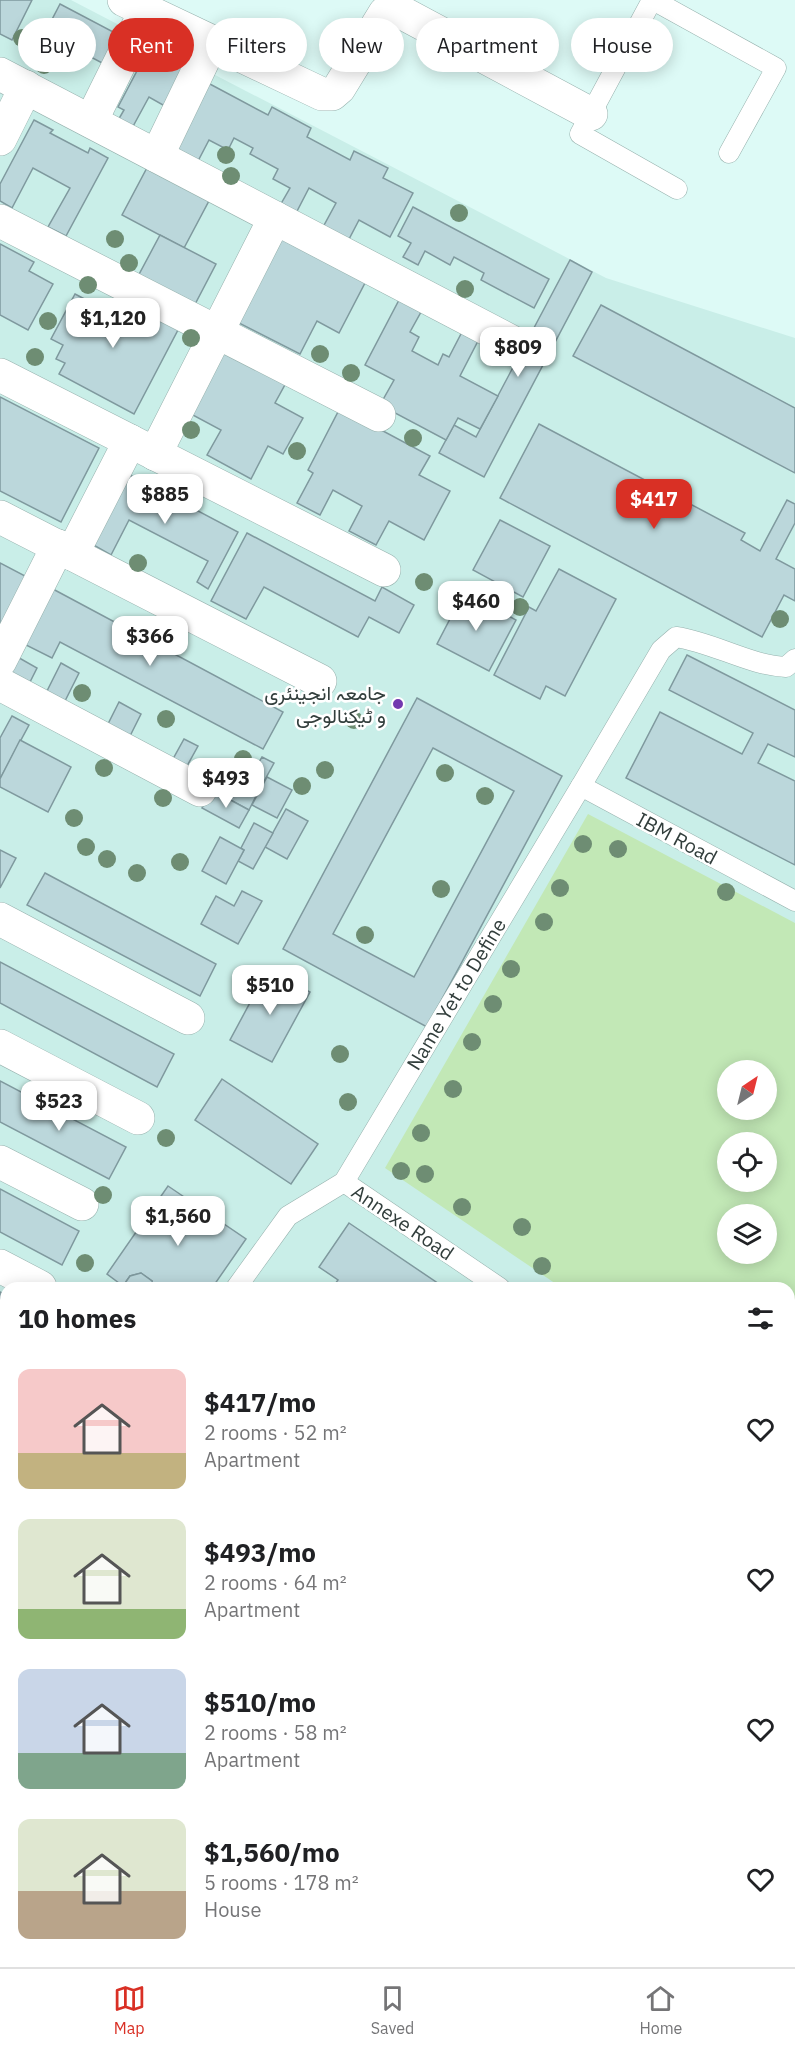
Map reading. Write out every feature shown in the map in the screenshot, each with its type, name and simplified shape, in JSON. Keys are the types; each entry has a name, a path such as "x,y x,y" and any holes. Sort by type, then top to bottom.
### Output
{"street":[{"path":"91,121 135,5 206,39"},
{"path":"275,72 322,94 332,94 339,88 385,14 390,10 397,10 591,114"},
{"path":"157,156 206,54"},
{"path":"0,139 13,80 514,343"},
{"path":"0,661 65,550 142,447 216,331 274,218"},
{"path":"0,221 379,415"},
{"path":"0,375 384,570"},
{"path":"0,517 320,681"},
{"path":"0,684 200,790"},
{"path":"0,919 189,1018"},
{"path":"0,1046 138,1118"},
{"path":"0,1161 82,1204"},
{"path":"0,1266 30,1282"}],"lane":[{"path":"676,189 580,134 652,0 776,68 729,153"},
{"path":"581,786 661,650 676,637 696,640 768,666 786,667 795,659"},
{"name":"Name Yet to Define","path":"344,1182 581,786"},
{"name":"IBM Road","path":"581,786 795,901"},
{"name":"Annexe Road","path":"240,1282 288,1216 344,1182 491,1282"}],"shaded area":[{"name":"جامعہ انجینئری و ٹیکنالوجی","path":"0,0 71,0 108,19 108,72 194,72 194,64 606,278 795,338 795,1282 0,1282"}],"green space":[{"path":"588,814 795,923 795,1282 553,1282 385,1168"}],"building":[{"path":"0,0 32,0 23,18 18,18 18,28 12,40 0,34"},
{"path":"60,4 87,18 53,18"},
{"path":"96,23 108,29 108,56 104,64 96,60"},
{"path":"136,72 190,72 170,109 149,97 131,130 117,122 124,110 118,107"},
{"path":"208,83 268,115 272,107 311,128 307,137 350,160 354,151 388,168 383,178 413,193 390,237 359,220 347,243 322,229 336,203 309,188 294,217 278,209 290,188 273,179 278,169 250,154 253,148 234,138 228,150 209,140 197,163 173,150"},
{"path":"34,120 53,130 50,133 88,153 90,148 108,158 66,236 48,227 70,188 33,168 12,208 0,201 0,184"},
{"path":"149,164 211,197 184,248 122,215"},
{"path":"413,207 549,279 534,308 481,280 484,273 454,257 450,265 425,251 418,265 403,257 411,243 398,236"},
{"path":"160,235 216,264 192,310 136,280"},
{"path":"279,236 366,281 339,333 317,321 300,354 235,321"},
{"path":"0,244 34,262 29,271 53,284 28,330 0,315"},
{"path":"570,260 592,272 484,477 439,453 454,425 476,437"},
{"path":"75,294 109,312 118,295 179,328 134,414 59,374 65,363 56,359 63,345 51,339"},
{"path":"399,300 421,312 410,332 419,337 412,351 438,365 443,354 449,357 463,330 479,339 460,376 498,396 480,429 458,418 446,440 380,405 394,380 365,365"},
{"path":"601,305 795,408 795,473 573,356"},
{"path":"224,347 287,381 275,403 303,418 283,454 268,446 251,479 207,455 221,430 189,413"},
{"path":"0,397 99,448 61,522 0,491"},
{"path":"340,408 430,456 419,475 450,491 424,540 389,521 376,545 349,531 362,506 333,490 320,515 297,503 313,473 308,470"},
{"path":"539,424 745,533 741,540 760,551 787,500 795,504 795,523 776,559 795,569 795,601 784,595 762,637 500,498"},
{"path":"126,473 238,532 208,589 197,582 208,561 129,520 111,555 90,543"},
{"path":"500,520 550,546 523,597 473,570"},
{"path":"247,533 375,601 382,587 414,605 399,633 369,617 358,637 264,587 246,619 211,601"},
{"path":"0,563 27,577 0,628"},
{"path":"559,569 616,599 565,696 546,686 540,699 494,675 529,607 536,611"},
{"path":"51,588 283,712 263,749 60,642 52,658 22,643"},
{"path":"464,592 516,620 489,671 437,644"},
{"path":"14,655 37,668 29,684 5,671"},
{"path":"687,655 795,710 795,757 768,744 758,763 795,781 795,865 626,778 660,712 742,754 753,733 669,690"},
{"path":"61,663 79,673 64,703 46,693"},
{"path":"417,698 562,776 427,1027 283,949","holes":["433,748 514,791 414,977 333,934"]},
{"path":"119,702 141,714 130,736 108,724"},
{"path":"12,716 29,725 0,779 0,738"},
{"path":"184,739 198,746 187,766 173,759"},
{"path":"20,740 71,767 48,812 0,787 0,779"},
{"path":"262,757 274,763 262,785 250,778"},
{"path":"223,771 259,790 249,810 212,790"},
{"path":"267,777 292,790 277,818 252,805"},
{"path":"212,790 249,810 239,828 202,808"},
{"path":"286,809 308,821 287,859 265,847"},
{"path":"254,823 273,833 253,869 238,861 244,850 241,848"},
{"path":"220,837 244,850 226,884 202,871"},
{"path":"0,850 16,858 0,888"},
{"path":"45,873 216,964 200,996 27,905"},
{"path":"242,891 262,901 238,944 201,924 216,896 234,906"},
{"path":"0,962 174,1054 157,1087 0,1003"},
{"path":"268,969 310,992 272,1062 230,1040"},
{"path":"222,1079 318,1144 291,1184 195,1120"},
{"path":"0,1081 126,1147 109,1179 0,1122"},
{"path":"168,1186 246,1239 216,1282 152,1282 141,1273 130,1276 126,1282 118,1282 107,1274"},
{"path":"0,1189 79,1231 62,1265 0,1232"},
{"path":"349,1223 436,1282 336,1282 338,1280 319,1267"},
{"path":"141,1273 152,1282 126,1282 130,1276"}],"place":[{"name":"جامعہ انجینئری و ٹیکنالوجی","path":"398,704"}]}
